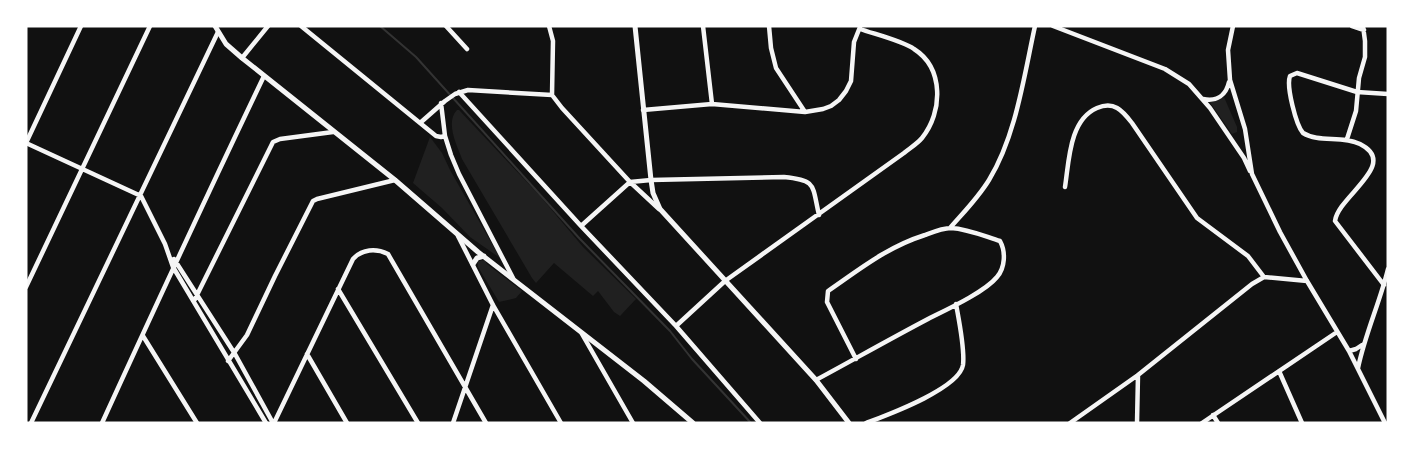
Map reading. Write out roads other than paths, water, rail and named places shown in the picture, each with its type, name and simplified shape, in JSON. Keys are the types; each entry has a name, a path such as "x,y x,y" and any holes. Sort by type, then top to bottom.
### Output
{"street":[{"path":"81,26 26,143 141,196 165,244 235,354 273,423"},
{"path":"26,287 150,26"},
{"path":"242,58 268,26"},
{"path":"301,26 436,136 445,136"},
{"path":"446,26 467,50"},
{"path":"549,26 553,41 552,95 630,182 660,209 816,380 849,423"},
{"path":"635,26 650,180 652,193 660,209"},
{"path":"703,26 712,104"},
{"path":"770,26 771,48 776,68 805,112"},
{"path":"950,228 969,207 989,180 1007,142 1034,26"},
{"path":"1053,26 1165,69 1189,84 1203,99 1244,158 1307,280 1349,351 1385,423"},
{"path":"1233,26 1228,50 1230,80 1245,129 1252,174"},
{"path":"1347,139 1356,111 1357,92 1366,51 1364,28 1352,26"},
{"path":"643,110 712,104 805,112 823,110 831,106 846,91 851,81 854,42 860,27 914,48 928,61 936,78 938,103 930,125 921,139 819,215 725,281 676,326"},
{"path":"217,29 226,44 242,58 395,180 484,256 644,381 693,423"},
{"path":"31,423 141,196 217,29"},
{"path":"1384,286 1335,222 1345,201 1370,174 1373,165 1370,152 1366,148 1347,139 1313,137 1300,130 1288,80 1290,76 1297,73 1357,92 1388,94"},
{"path":"103,422 173,266 264,76"},
{"path":"1203,99 1208,100 1220,97 1226,90 1230,80"},
{"path":"420,123 443,102 457,93 468,90 552,95"},
{"path":"457,93 676,326 760,423"},
{"path":"443,102 445,136 458,174 513,278"},
{"path":"1065,187 1072,143 1080,121 1089,111 1100,107 1112,106 1120,109 1132,123 1198,218 1248,256 1264,277"},
{"path":"434,109 443,116"},
{"path":"194,301 273,142 280,139 333,132"},
{"path":"581,226 630,182 650,180 784,177 803,179 813,187 819,215"},
{"path":"228,361 248,335 313,201 395,180"},
{"path":"816,380 856,359 956,304 991,283 1002,270 1004,259 1000,241 950,228 905,241 881,254 828,291 827,302 856,359"},
{"path":"458,235 493,305 561,423"},
{"path":"165,244 173,266 266,423"},
{"path":"273,423 353,259 358,253 370,250 382,251 388,254 486,423"},
{"path":"473,264 477,258 484,256"},
{"path":"492,262 503,259"},
{"path":"1358,368 1363,344 1384,286 1388,268"},
{"path":"1070,423 1138,375 1252,284 1264,277 1307,280"},
{"path":"338,288 418,423"},
{"path":"866,423 914,404 944,387 960,373 963,357 956,304"},
{"path":"453,423 493,305"},
{"path":"1202,423 1337,332"},
{"path":"582,334 634,423"},
{"path":"143,336 196,423"},
{"path":"1349,351 1356,350 1363,344"},
{"path":"1356,350 1360,359"},
{"path":"307,354 347,423"},
{"path":"1278,371 1302,423"},
{"path":"1137,423 1138,375"},
{"path":"1213,415 1218,423"}],"waterway":[{"path":"380,26 416,57 580,239 670,331 692,359 751,423"}]}
